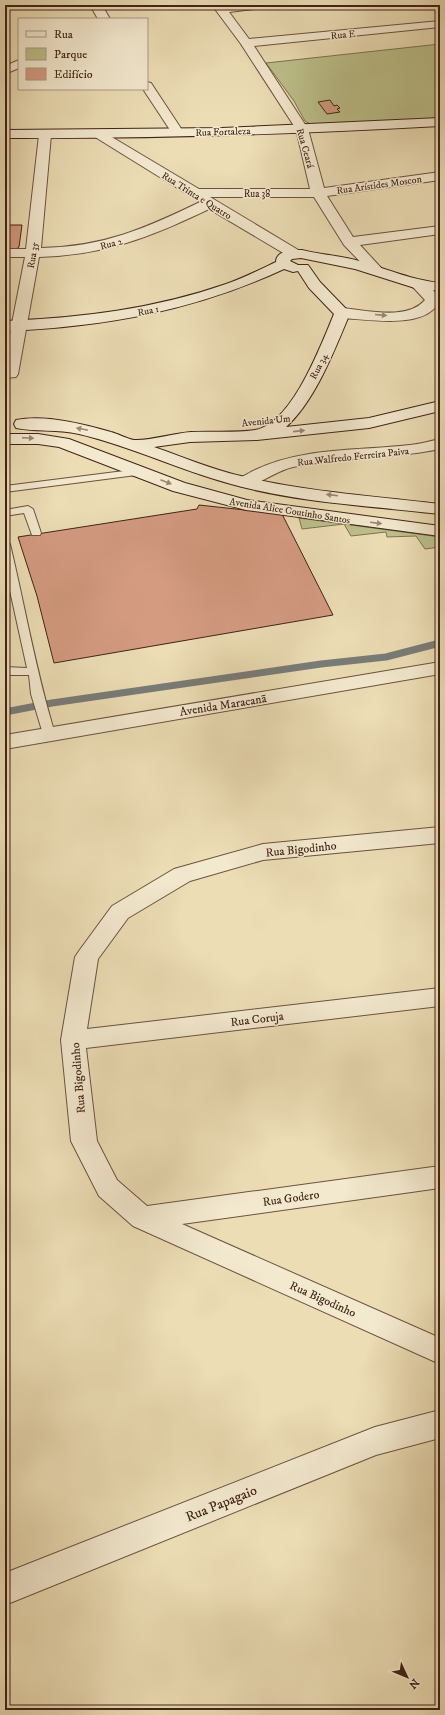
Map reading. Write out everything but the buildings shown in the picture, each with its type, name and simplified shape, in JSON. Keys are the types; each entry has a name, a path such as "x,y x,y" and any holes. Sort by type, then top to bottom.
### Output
{"street":[{"path":"96,5 103,18"},
{"path":"220,7 261,5"},
{"name":"Rua Ceará","path":"220,7 302,129 318,193 350,242 377,271"},
{"name":"Rua E","path":"246,44 440,24"},
{"path":"5,70 18,64"},
{"path":"148,88 178,133"},
{"name":"Rua Fortaleza","path":"5,134 45,135 178,133 302,129 440,122"},
{"name":"Rua Trinta e Quatro","path":"100,134 196,193 209,203 295,254 309,255 314,258 351,263 418,285"},
{"name":"Rua 35","path":"10,374 12,325 33,253 45,135"},
{"name":"Rua Arístides Moscon","path":"318,193 440,176"},
{"name":"Rua 38","path":"196,193 318,193"},
{"name":"Rua 2","path":"5,253 78,250 114,243 148,232 209,203"},
{"path":"350,242 440,230"},
{"name":"Rua 1","path":"12,325 116,316 174,305 224,290 284,264 282,261 284,258 295,254"},
{"path":"284,264 296,268 303,268 314,264 316,261 314,258"},
{"path":"303,268 314,285 342,313 399,316 421,313 429,307 433,300 428,293 418,285"},
{"path":"418,285 440,287"},
{"name":"Rua 34","path":"257,435 272,430 288,417 318,370 342,313"},
{"name":"Avenida Um","path":"51,440 94,445 132,444 190,438 257,435 369,423 440,406"},
{"name":"Avenida Um","path":"190,438 222,427 249,421 288,417 369,423"},
{"name":"Avenida Alice Coutinho Santos","path":"5,426 41,424 72,427 132,444 199,470 245,482 279,489 440,509"},
{"name":"Avenida Alice Coutinho Santos","path":"5,439 24,438 51,440 194,492 246,505 440,531"},
{"name":"Rua Walfredo Ferreira Paiva","path":"245,482 268,470 289,463 319,458 412,450 440,444"},
{"name":"Avenida Maracanã","path":"5,742 46,727 440,668"},
{"name":"Rua Bigodinho","path":"440,835 263,852 182,875 120,912 87,957 73,1040 84,1141 108,1188 142,1218 440,1351"},
{"name":"Rua Coruja","path":"73,1040 440,997"},
{"name":"Rua Godero","path":"142,1218 440,1177"},
{"name":"Rua Papagaio","path":"5,1589 375,1441 440,1424"}],"lane":[{"path":"5,489 140,472"},
{"path":"5,513 28,509 36,533"},
{"path":"5,544 34,672 37,694 46,727"},
{"path":"5,671 34,672"}],"green space":[{"path":"440,44 440,122 310,124 305,121 294,101 266,63"},
{"path":"299,518 344,524 302,529"},
{"path":"344,524 440,537 440,547 425,549 416,536 387,537 386,532 351,536"}],"waterway":[{"path":"5,712 52,703 321,664 386,657 440,643"}]}
